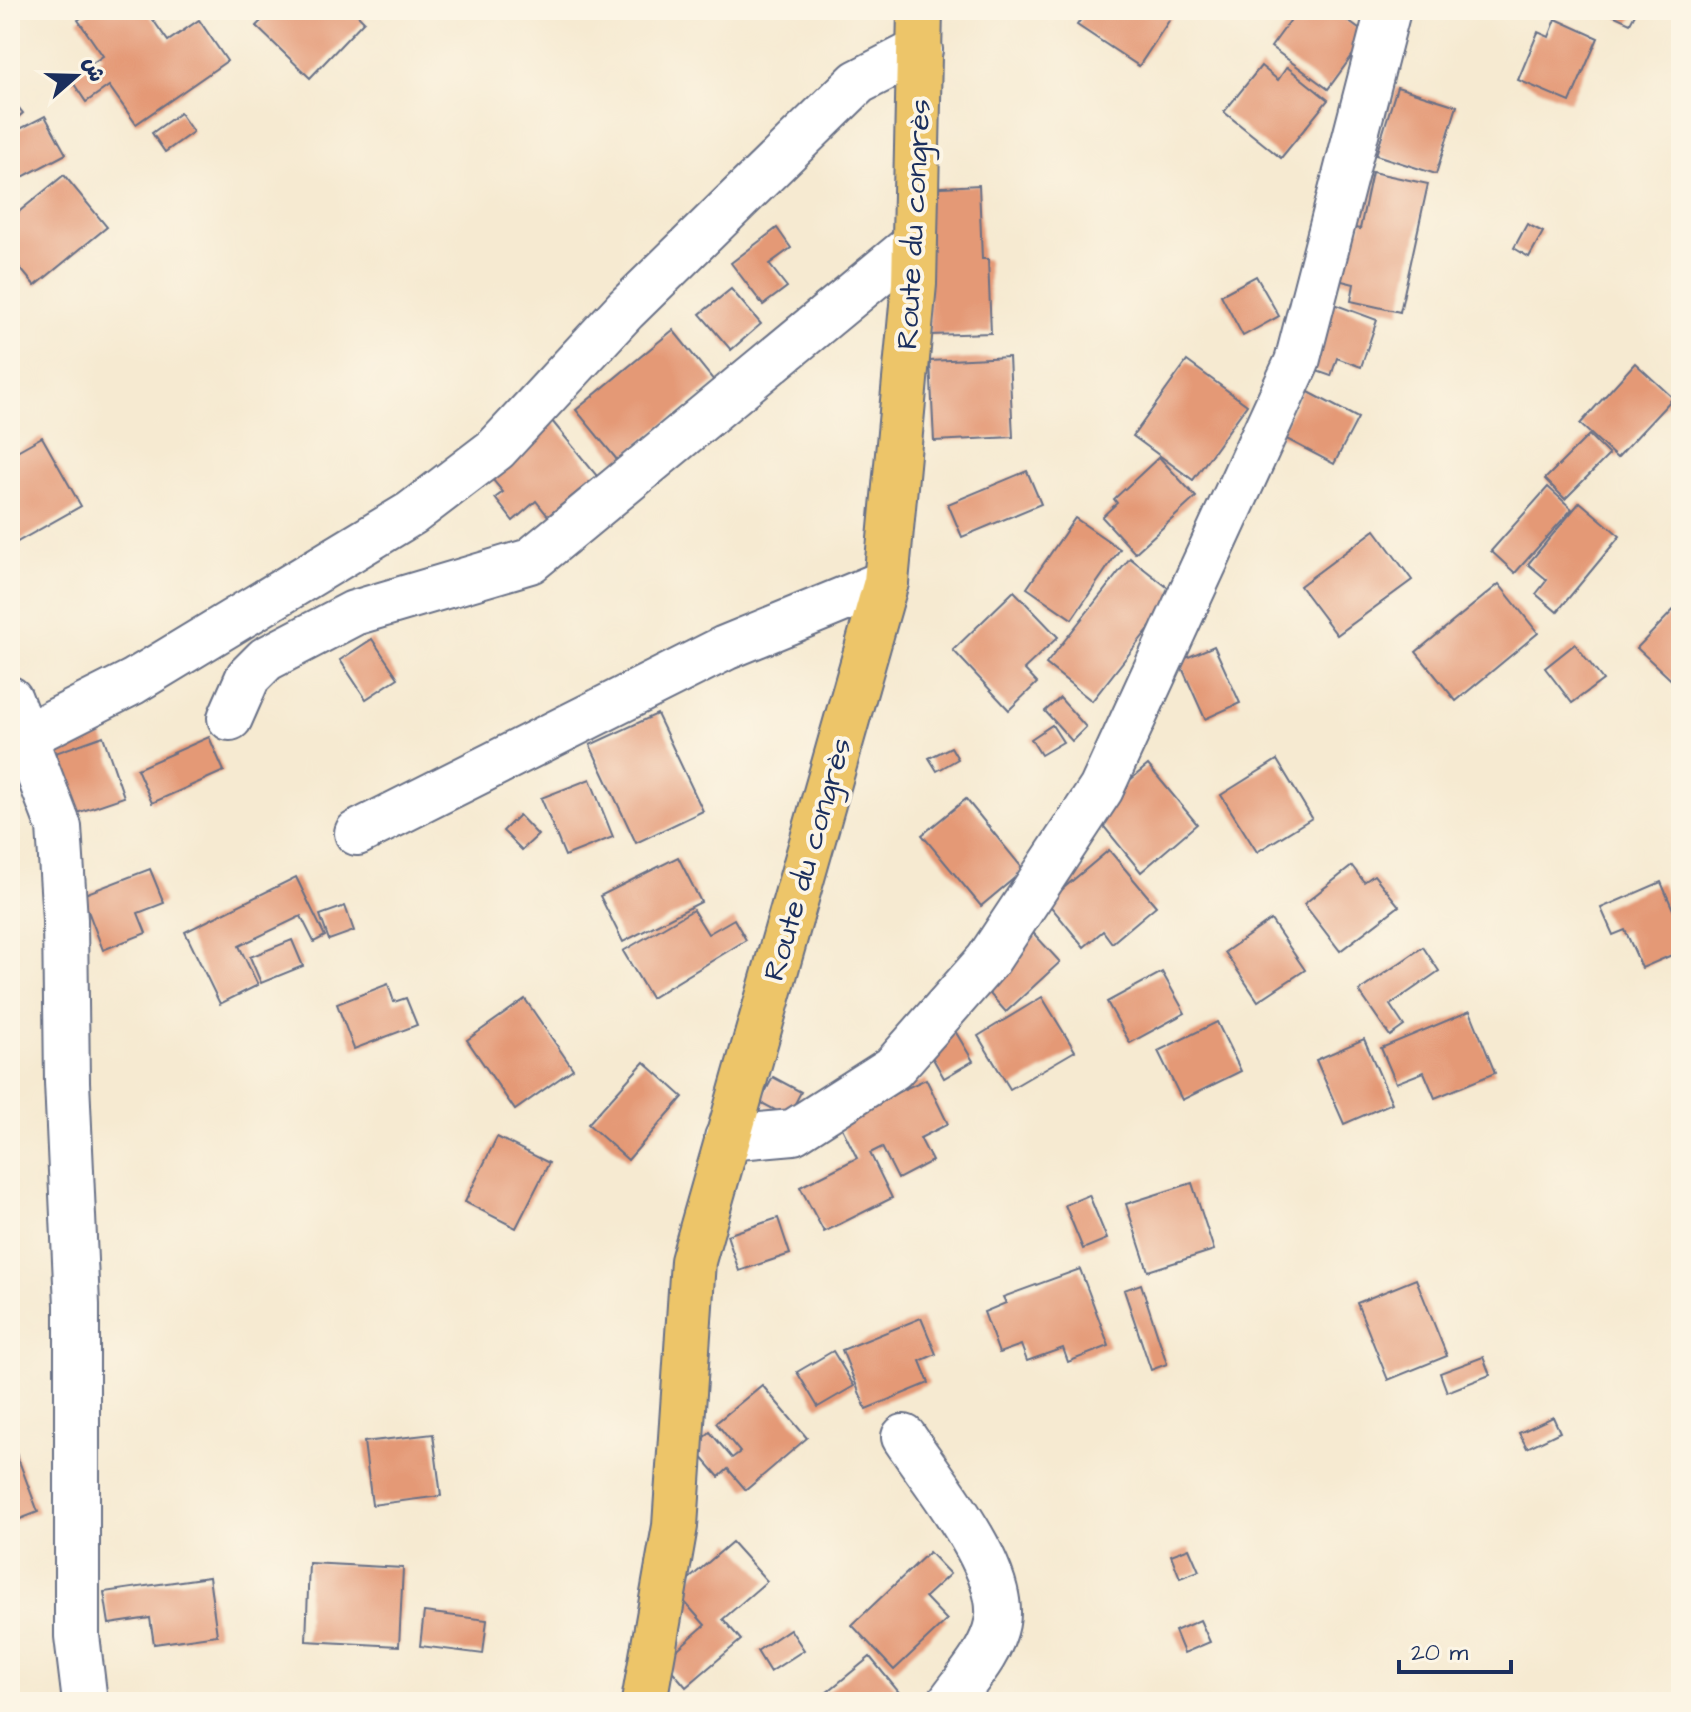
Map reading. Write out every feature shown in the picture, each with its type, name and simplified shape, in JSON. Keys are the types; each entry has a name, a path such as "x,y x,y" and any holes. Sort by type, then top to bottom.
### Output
{"main road":[{"name":"Route du congrès","path":"644,1702 675,1526 693,1261 886,582 914,244 920,30"}],"street":[{"path":"727,1138 793,1132 893,1068 988,960 1101,789 1297,362 1388,10"},
{"path":"85,1702 77,1636 77,1305 67,1082 65,920 59,827 17,718 133,682 412,513 496,449 625,310 858,82 920,30"},
{"path":"230,718 248,677 266,659 329,626 354,613 530,561 914,244"},
{"path":"357,833 725,648 886,582"},
{"path":"904,1437 980,1554 996,1592 998,1620 988,1650 950,1702"}],"building":[{"path":"93,10 146,10 168,41 199,20 227,61 136,124 109,86 86,102 70,78 103,56 78,20"},
{"path":"272,10 353,10 364,21 310,78 256,26"},
{"path":"1087,10 1176,10 1139,66 1077,25"},
{"path":"1298,10 1333,10 1367,35 1328,89 1271,47"},
{"path":"1602,10 1637,10 1630,23"},
{"path":"1556,19 1598,38 1570,102 1518,80 1538,32 1549,37"},
{"path":"1261,66 1278,80 1287,67 1328,100 1281,158 1224,112"},
{"path":"1397,87 1457,106 1436,174 1376,155"},
{"path":"10,97 23,113 10,124"},
{"path":"180,113 193,132 165,152 152,133"},
{"path":"45,116 66,154 17,180 10,167 10,134"},
{"path":"1372,172 1428,184 1400,312 1351,301 1354,284 1334,279 1345,226 1360,229"},
{"path":"64,175 107,227 35,286 10,256 10,219"},
{"path":"979,185 982,259 988,259 991,333 930,335 924,188"},
{"path":"1527,224 1543,232 1529,257 1514,248"},
{"path":"777,228 791,248 769,264 787,287 763,305 731,263"},
{"path":"1256,276 1279,316 1243,336 1221,295"},
{"path":"731,289 761,324 731,350 700,314"},
{"path":"1328,302 1377,320 1361,367 1337,358 1331,376 1305,367"},
{"path":"673,330 715,382 618,461 576,410"},
{"path":"1009,357 1013,437 934,441 930,361"},
{"path":"1187,361 1247,405 1193,480 1133,436"},
{"path":"1635,363 1673,398 1617,458 1580,424"},
{"path":"1303,389 1358,418 1334,464 1279,435"},
{"path":"552,421 597,476 548,516 536,501 513,521 495,498 503,492 488,474"},
{"path":"1589,435 1609,455 1565,499 1545,479"},
{"path":"42,437 81,506 10,546 10,455"},
{"path":"1159,457 1196,497 1135,553 1102,517 1117,503 1114,499"},
{"path":"1027,471 1041,504 962,537 948,504"},
{"path":"1548,487 1572,509 1515,573 1491,551"},
{"path":"1580,502 1620,536 1557,612 1536,594 1547,580 1528,564"},
{"path":"1075,518 1120,549 1072,619 1027,588"},
{"path":"1375,530 1412,580 1337,635 1300,586"},
{"path":"1130,558 1176,594 1092,701 1046,664"},
{"path":"1499,584 1538,633 1456,701 1416,652"},
{"path":"1014,591 1058,637 1024,669 1037,683 1009,710 953,650"},
{"path":"1681,602 1681,689 1637,648"},
{"path":"372,639 398,678 366,699 340,660"},
{"path":"1575,644 1603,680 1572,703 1545,668"},
{"path":"1214,646 1240,703 1205,719 1179,661"},
{"path":"1060,698 1086,727 1072,741 1045,711"},
{"path":"657,714 703,811 636,843 590,745"},
{"path":"1052,725 1063,742 1041,755 1031,739"},
{"path":"103,736 124,797 68,816 47,756"},
{"path":"209,737 224,771 152,803 137,769"},
{"path":"951,747 958,759 937,771 929,758"},
{"path":"1277,760 1312,818 1257,852 1221,795"},
{"path":"1148,765 1197,824 1141,872 1092,812"},
{"path":"590,779 613,837 565,856 541,798"},
{"path":"966,799 1024,870 981,906 922,835"},
{"path":"519,815 538,835 522,850 503,831"},
{"path":"1109,850 1156,906 1112,943 1103,931 1084,947 1047,902"},
{"path":"678,857 701,902 623,942 600,896"},
{"path":"1352,866 1364,882 1374,875 1399,906 1340,951 1304,904"},
{"path":"150,869 164,903 138,913 146,933 103,950 82,895"},
{"path":"296,877 325,936 314,942 301,916 239,946 258,985 220,1004 185,932"},
{"path":"1661,882 1681,928 1681,951 1642,968 1625,930 1613,935 1601,908"},
{"path":"345,906 354,931 329,940 320,915"},
{"path":"693,910 708,934 734,919 746,940 651,998 623,951"},
{"path":"1271,920 1305,970 1258,1001 1225,952"},
{"path":"1025,924 1060,962 1006,1012 982,985"},
{"path":"292,940 303,966 261,983 250,957"},
{"path":"1423,947 1439,971 1390,1005 1404,1026 1390,1036 1359,991"},
{"path":"1162,972 1185,1013 1130,1043 1107,1002"},
{"path":"388,984 394,1002 406,998 417,1025 354,1049 337,1004"},
{"path":"1042,997 1075,1051 1010,1089 978,1036"},
{"path":"525,999 573,1069 515,1110 467,1040"},
{"path":"1470,1011 1495,1073 1435,1098 1424,1072 1396,1083 1381,1048"},
{"path":"1217,1022 1241,1071 1182,1100 1158,1051"},
{"path":"955,1031 973,1061 944,1078 927,1048"},
{"path":"1364,1039 1392,1103 1344,1124 1316,1060"},
{"path":"644,1062 683,1097 628,1160 588,1124"},
{"path":"773,1077 801,1092 788,1117 760,1102"},
{"path":"926,1079 948,1124 920,1138 932,1161 898,1179 882,1147 870,1153 892,1198 824,1232 800,1187 857,1158 838,1120"},
{"path":"497,1137 549,1163 516,1228 465,1202"},
{"path":"1192,1183 1214,1250 1148,1271 1126,1204"},
{"path":"1089,1195 1107,1239 1083,1249 1065,1205"},
{"path":"778,1218 790,1254 739,1271 727,1235"},
{"path":"1080,1269 1109,1346 1068,1362 1063,1348 1027,1361 1021,1345 999,1353 984,1312 1006,1303 1003,1297"},
{"path":"1416,1279 1447,1356 1388,1380 1357,1303"},
{"path":"1141,1284 1167,1364 1151,1370 1124,1290"},
{"path":"921,1318 936,1354 920,1361 929,1383 866,1409 842,1350"},
{"path":"833,1351 854,1386 818,1407 797,1372"},
{"path":"1483,1357 1490,1375 1447,1392 1440,1373"},
{"path":"762,1385 807,1438 746,1490 728,1469 719,1477 693,1447 710,1432 732,1458 740,1452 716,1423"},
{"path":"1553,1417 1560,1432 1527,1448 1519,1433"},
{"path":"433,1434 441,1496 372,1505 364,1442"},
{"path":"13,1445 38,1512 10,1523 10,1446"},
{"path":"732,1542 767,1581 723,1619 741,1640 686,1687 664,1661 705,1625 675,1591"},
{"path":"1189,1548 1199,1571 1180,1578 1171,1555"},
{"path":"929,1552 950,1574 925,1597 947,1620 894,1670 852,1625"},
{"path":"309,1563 403,1568 399,1646 306,1641"},
{"path":"209,1577 217,1635 154,1644 150,1618 109,1624 104,1592"},
{"path":"424,1612 487,1620 483,1654 420,1646"},
{"path":"1200,1620 1210,1642 1184,1653 1175,1631"},
{"path":"790,1629 804,1650 770,1672 757,1651"},
{"path":"870,1657 907,1702 815,1702"}]}
